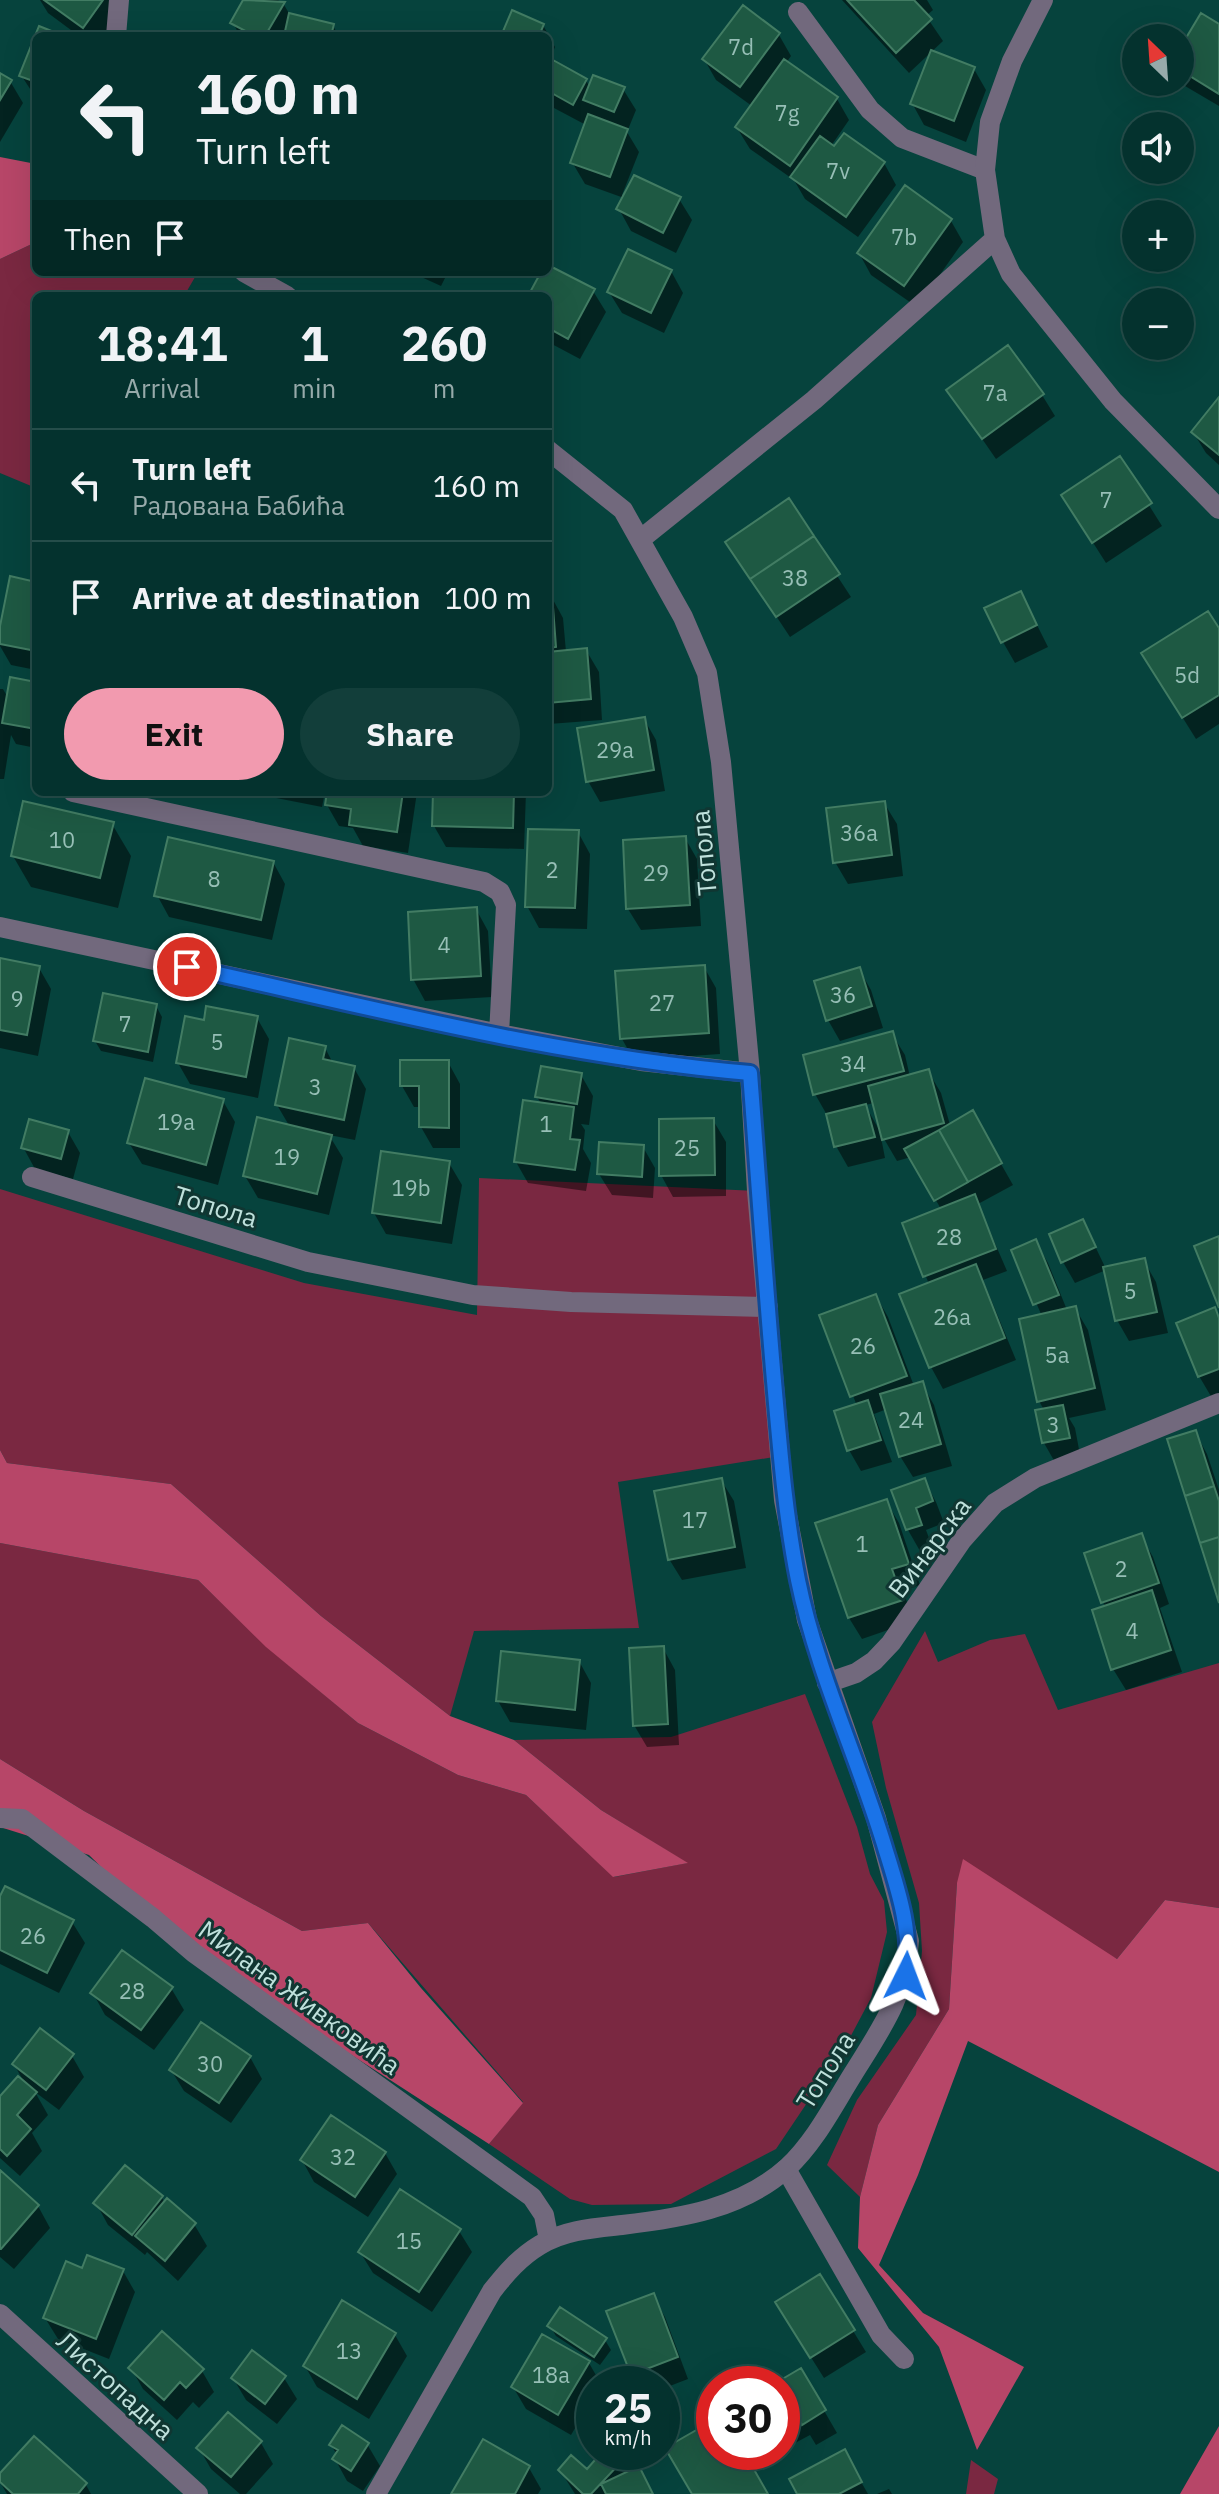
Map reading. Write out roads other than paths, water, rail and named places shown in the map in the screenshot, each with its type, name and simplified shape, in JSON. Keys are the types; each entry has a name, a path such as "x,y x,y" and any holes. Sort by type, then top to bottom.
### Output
{"street":[{"path":"116,32 119,0"},
{"path":"1043,0 1012,61 990,122 985,170 995,239 1011,274 1113,401 1219,509"},
{"path":"798,12 870,110 902,138 985,170"},
{"path":"641,539 814,400 995,239"},
{"path":"251,276 280,292"},
{"name":"Топола","path":"376,2494 492,2291 515,2263 549,2240 575,2231 705,2212 758,2188 786,2169 819,2129 885,2023 902,1987 908,1958 909,1941 890,1863 807,1620 784,1500 720,747 707,673 683,617 623,510 552,453"},
{"path":"91,796 484,882 500,892 506,905 499,1034"},
{"path":"0,927 499,1034 641,1061 750,1073"},
{"name":"Топола","path":"32,1177 308,1262 473,1295 571,1302 768,1307"},
{"name":"Винарска","path":"827,1683 856,1673 874,1661 891,1643 962,1540 995,1503 1035,1478 1219,1403"},
{"name":"Милана Живковића","path":"0,1818 22,1819 194,1953 532,2197 544,2215 549,2240"},
{"path":"786,2169 881,2335 904,2359"},
{"name":"Листопадна","path":"0,2314 198,2494"}]}
